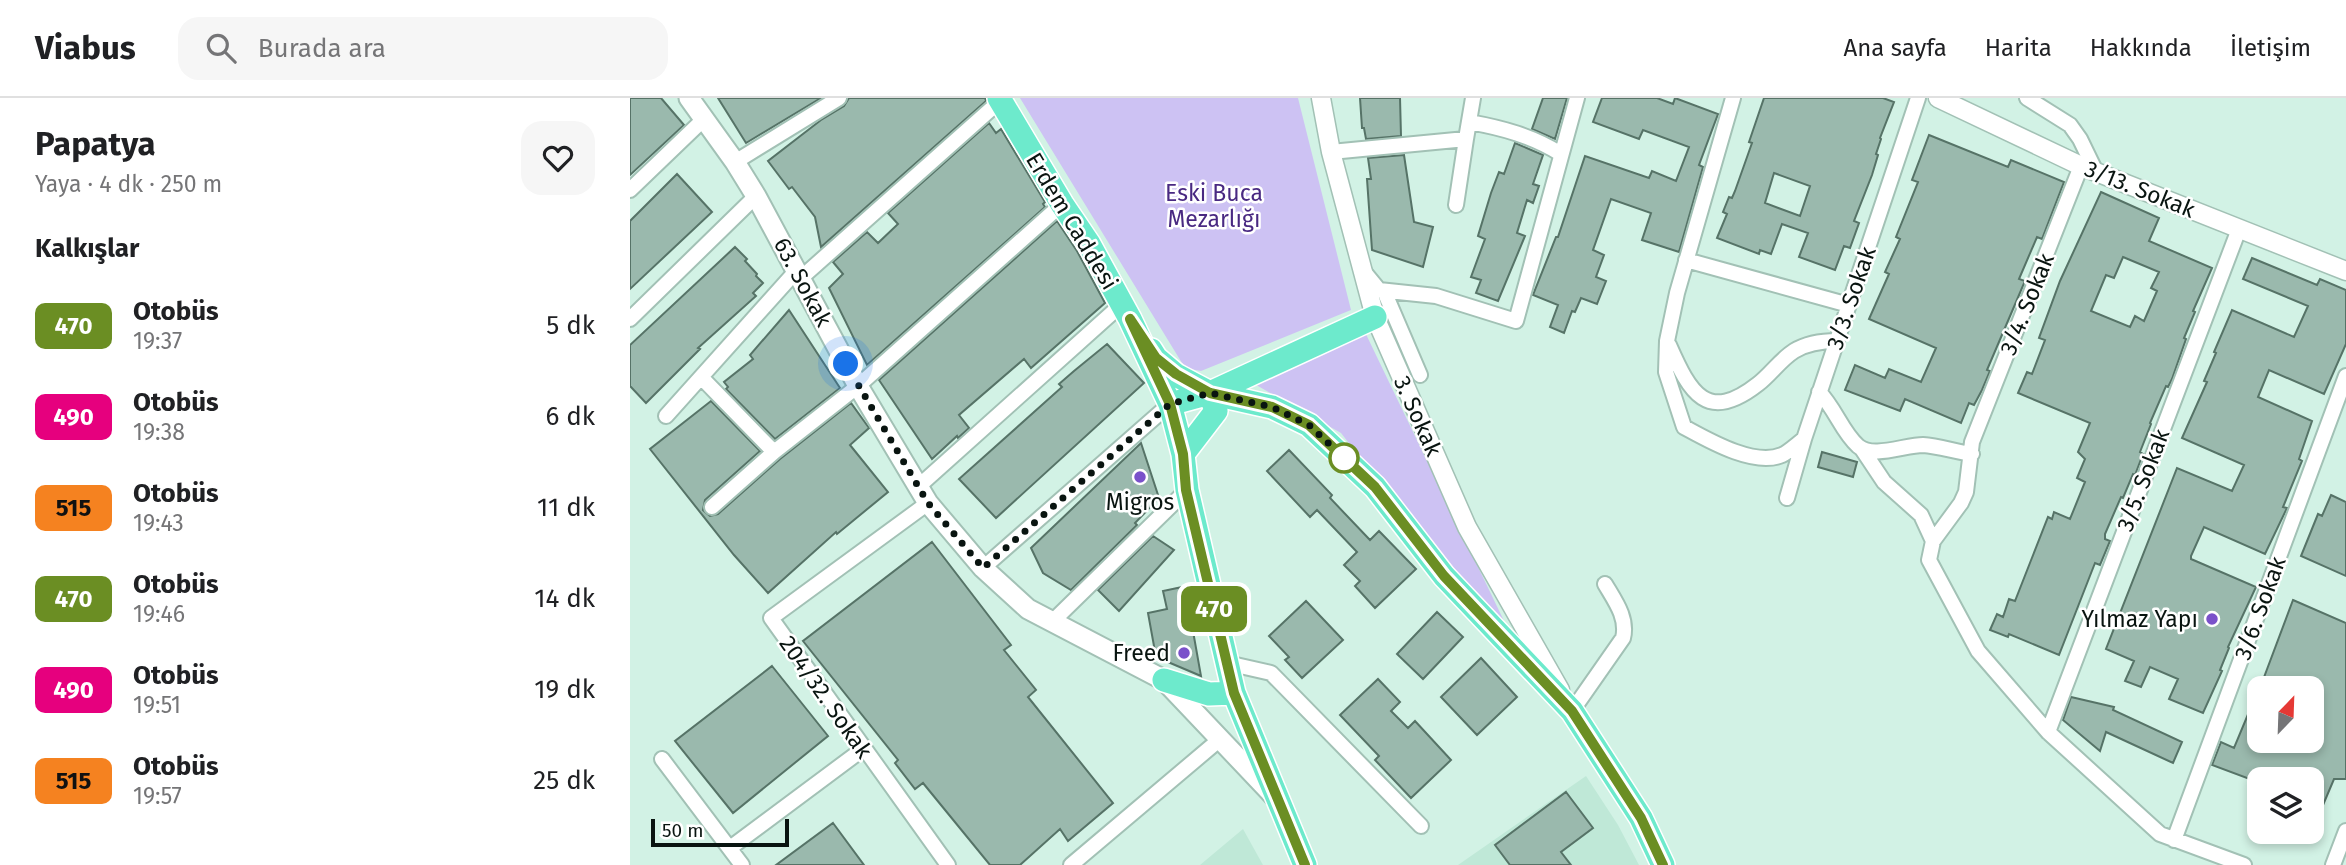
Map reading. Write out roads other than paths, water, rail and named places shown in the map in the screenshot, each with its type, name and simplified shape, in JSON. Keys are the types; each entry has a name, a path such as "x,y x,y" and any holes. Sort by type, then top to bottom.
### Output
{"main road":[{"name":"63. Sokak","path":"689,98 756,196 858,386 924,495 983,568 1028,609 1164,680 1279,801"},
{"name":"Erdem Caddesi","path":"999,100 1089,244 1126,312 1170,404 1183,454 1186,490 1234,693 1305,865"},
{"path":"1126,312 1156,358 1176,374 1210,393 1272,407 1309,425 1375,487 1444,576 1572,711 1641,818 1662,865"},
{"path":"1170,404 1210,393 1375,317"},
{"path":"1183,454 1216,411 1210,393"},
{"path":"1164,680 1209,694 1234,693"}],"street":[{"path":"735,162 839,98"},
{"name":"3. Sokak","path":"1321,98 1331,152 1375,317 1468,527 1572,711"},
{"path":"1456,205 1473,98"},
{"path":"1363,271 1379,290 1436,296 1516,321 1577,98"},
{"path":"1733,98 1677,293 1667,341 1666,372 1684,427 1719,447 1756,457 1781,456 1804,439"},
{"name":"3/3. Sokak","path":"1787,498 1819,392 1918,98"},
{"name":"3/13. Sokak","path":"1938,98 2089,169 2346,271"},
{"path":"2027,98 2070,125 2080,139 2089,169"},
{"path":"666,416 799,274 999,100"},
{"path":"630,190 705,118"},
{"path":"1469,122 1497,126 1524,135 1562,154"},
{"path":"1331,152 1466,139"},
{"name":"3/4. Sokak","path":"1933,541 1966,492 1972,448 2089,169"},
{"path":"630,319 756,196"},
{"path":"712,507 774,452 858,386 1062,204"},
{"name":"3/5. Sokak","path":"2048,732 2239,229"},
{"path":"1686,260 1849,305"},
{"path":"1384,290 1420,375"},
{"path":"924,495 1126,312"},
{"path":"1667,341 1676,363 1700,398 1721,404 1737,398 1760,382 1777,363 1796,349 1820,341 1836,341"},
{"name":"3/6. Sokak","path":"2174,839 2346,376"},
{"path":"702,378 774,452"},
{"path":"1819,392 1830,403 1855,444 1862,449 1884,482 1921,515 1933,541 1929,560 1978,651 2048,732 2160,834 2244,865"},
{"path":"983,568 1170,404"},
{"path":"1862,449 1893,450 1922,445 1972,448"},
{"path":"1054,621 1186,490"},
{"name":"204/32. Sokak","path":"924,495 771,618 948,865"},
{"path":"1572,711 1623,638 1626,627 1605,584"},
{"path":"1227,663 1271,673 1421,826"},
{"path":"1071,865 1219,740"},
{"path":"730,848 863,749"},
{"path":"663,759 743,865"},
{"path":"2333,865 2346,831"}],"place":[{"name":"Migros","path":"1140,477"},
{"name":"Yılmaz Yapı","path":"2212,619"},
{"name":"Freed","path":"1184,653"}],"park label":[{"name":"Eski Buca Mezarlığı","path":"1214,206"}]}
